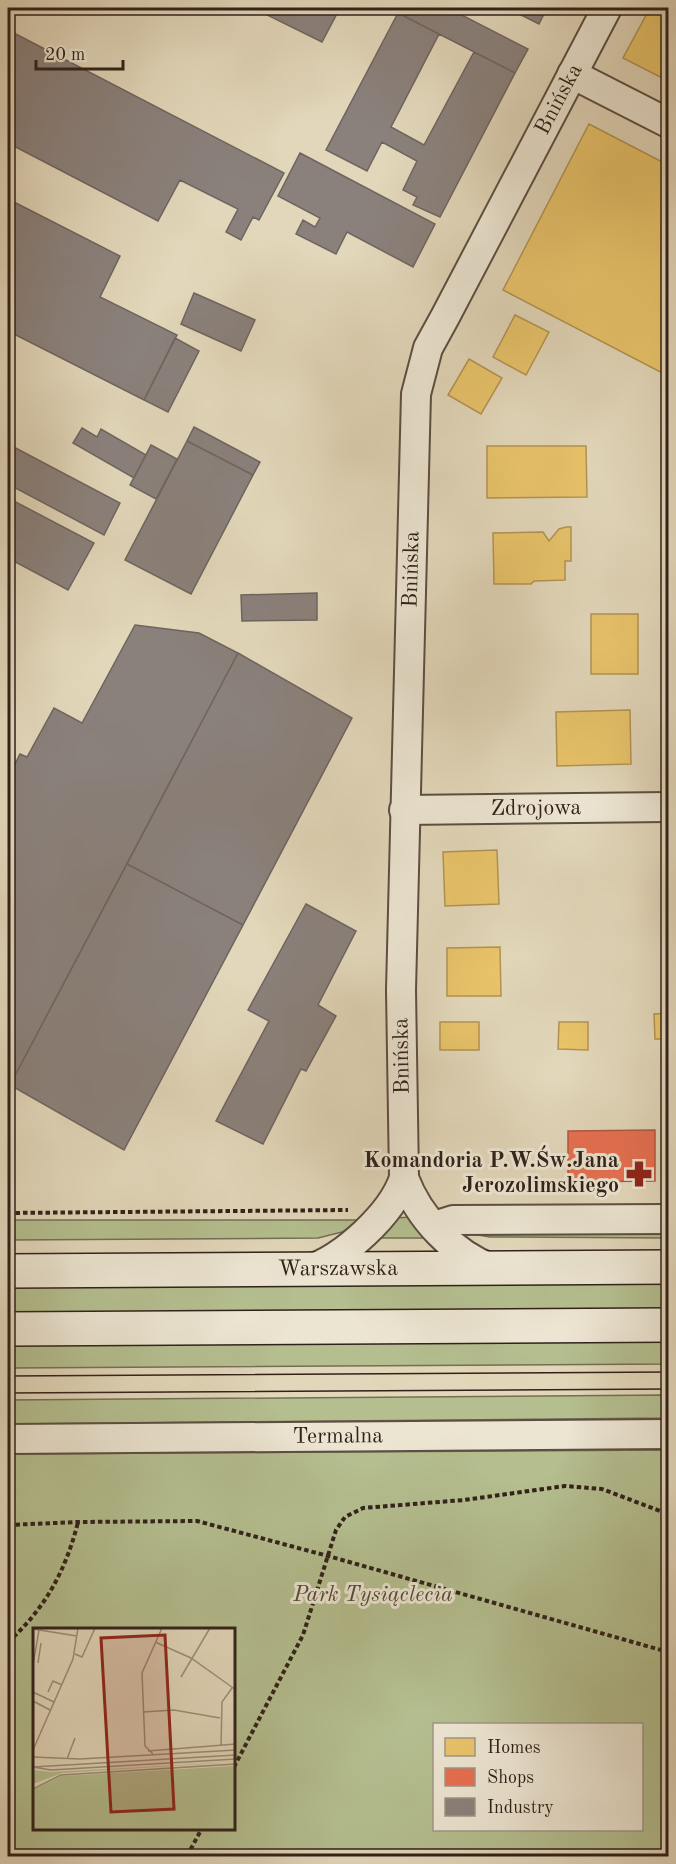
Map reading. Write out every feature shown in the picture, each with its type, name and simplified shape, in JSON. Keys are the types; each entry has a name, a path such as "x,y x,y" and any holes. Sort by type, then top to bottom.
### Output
{"main road":[{"name":"Warszawska","path":"8,1271 669,1267"},
{"path":"8,1329 669,1325"}],"street":[{"name":"Bnińska","path":"306,1270 331,1261 361,1237 388,1208 404,1178 400,990 416,394 428,348 607,8"},
{"path":"572,74 669,123"},
{"name":"Zdrojowa","path":"404,810 669,807"},
{"name":"Bnińska","path":"404,1178 417,1202 435,1226 459,1251 493,1269"},
{"path":"435,1226 453,1220 669,1219"},
{"name":"Termalna","path":"8,1439 669,1434"}],"path":[{"path":"8,1213 247,1212 388,1208"},
{"path":"236,1763 303,1635 336,1530 345,1517 363,1508 464,1500 565,1486 602,1489 669,1514"},
{"path":"8,1525 197,1521 669,1652"},
{"path":"8,1642 24,1628 49,1594 70,1551 78,1522"},
{"path":"187,1857 200,1831"}],"green space":[{"path":"414,1217 426,1238 377,1238 393,1218"},
{"path":"8,1220 360,1220 342,1232 318,1238 8,1240"},
{"path":"668,1228 668,1238 490,1237 472,1234"},
{"path":"668,1281 668,1309 8,1313 8,1286"},
{"path":"668,1339 668,1364 8,1368 8,1343"},
{"path":"668,1395 668,1418 8,1424 8,1400"},
{"name":"Park Tysiąclecia","path":"668,1450 668,1856 8,1856 8,1454"}],"building: Homes":[{"path":"650,8 668,8 668,81 623,58"},
{"path":"589,124 668,165 668,376 503,290"},
{"path":"515,315 549,332 526,375 493,357"},
{"path":"469,359 502,378 481,414 448,395"},
{"path":"487,446 586,446 587,497 487,498"},
{"path":"571,527 571,561 565,561 565,580 534,581 531,584 494,584 493,533 543,532 549,541 559,529"},
{"path":"591,614 638,614 638,674 591,674"},
{"path":"630,710 631,764 557,766 556,712"},
{"path":"497,850 499,904 445,906 443,852"},
{"path":"500,947 501,996 447,996 447,948"},
{"path":"668,1013 668,1039 655,1039 654,1014"},
{"path":"440,1022 479,1022 479,1050 440,1050"},
{"path":"559,1022 588,1022 588,1050 558,1049"}],"building: Shops":[{"path":"655,1130 655,1181 568,1182 568,1131"}],"building: Industry":[{"path":"253,8 340,8 322,42"},
{"path":"401,8 448,8 528,49 515,73 398,13"},
{"path":"507,8 547,8 539,24"},
{"path":"398,13 439,34 391,127 424,145 474,52 515,73 440,217 413,205 417,197 403,190 417,161 382,142 367,171 326,150"},
{"path":"8,30 284,173 259,220 253,217 241,240 226,232 238,209 180,180 158,221 8,143"},
{"path":"300,153 435,224 413,267 347,232 336,254 296,234 303,220 315,227 320,218 278,196"},
{"path":"8,199 120,256 100,297 177,335 144,400 8,331"},
{"path":"194,293 255,320 241,351 181,324"},
{"path":"175,338 199,351 168,412 144,400"},
{"path":"194,427 260,462 253,475 187,441"},
{"path":"82,428 97,437 101,429 146,455 134,478 73,443"},
{"path":"187,441 253,475 191,594 125,560"},
{"path":"8,444 120,503 104,535 8,484"},
{"path":"151,445 177,459 156,499 130,485"},
{"path":"8,498 94,543 68,590 8,558"},
{"path":"317,593 317,620 242,621 241,595"},
{"path":"135,625 199,633 238,653 10,1085 8,1084 8,778 20,754 27,757 54,708 82,723"},
{"path":"238,653 352,718 243,925 127,864"},
{"path":"127,864 243,925 124,1150 10,1085"},
{"path":"306,904 356,931 318,1005 336,1016 306,1071 301,1069 263,1144 216,1121 269,1021 248,1010"}],"tram line":[{"path":"8,1376 668,1372"},
{"path":"8,1393 668,1389"}],"place":[{"name":"Komandoria P.W.Św.Jana Jerozolimskiego","path":"639,1174"}]}
